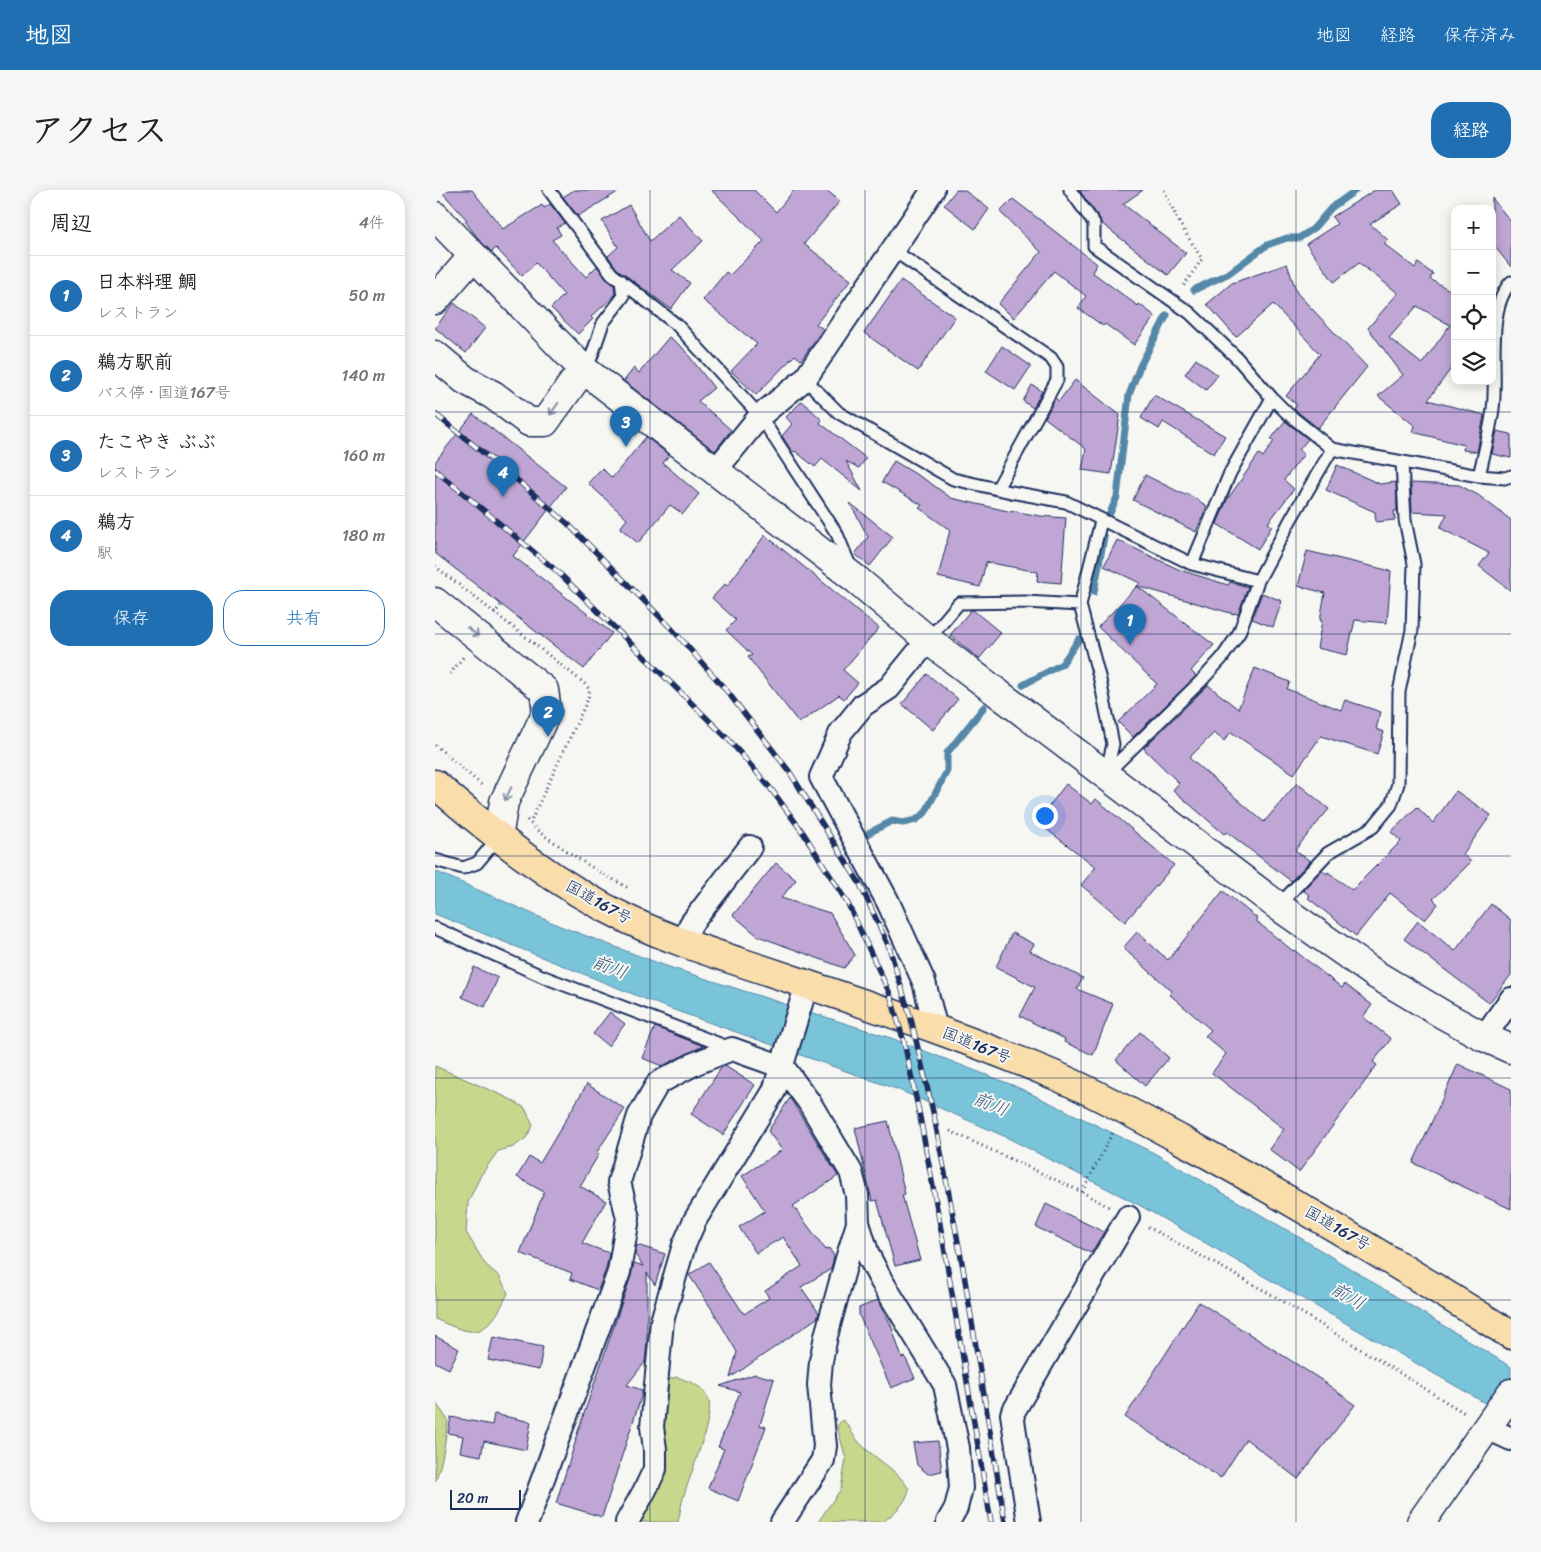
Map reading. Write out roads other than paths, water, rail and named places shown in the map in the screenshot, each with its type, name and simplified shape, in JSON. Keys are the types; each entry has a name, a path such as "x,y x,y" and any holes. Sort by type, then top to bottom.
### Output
{"highway":[{"name":"国道167号","path":"435,784 498,838 537,866 630,921 804,995 936,1029 1056,1076 1250,1177 1387,1257 1511,1335"}],"street":[{"path":"715,471 760,416 805,379 933,190"},
{"path":"435,216 583,369 857,580 928,640 1278,906 1377,976 1484,1037 1511,1049"},
{"path":"435,300 473,256"},
{"path":"435,354 465,380 493,395 529,422 545,422 583,369"},
{"path":"435,602 543,690 547,711 504,802 498,838"},
{"path":"825,749 863,705 889,688 928,640"},
{"path":"841,732 821,776 888,902 924,982 936,1029"},
{"path":"683,942 691,924 750,847"},
{"path":"627,1522 655,1468 652,1427 662,1321 684,1246 695,1220 774,1092 804,995"},
{"path":"1484,1037 1511,999"},
{"path":"527,1522 619,1272 629,1218 619,1182 639,1116 658,1083 696,1063 732,1049 784,1062 851,1172 857,1195 858,1223 868,1255 881,1280 945,1385 958,1448 961,1488 956,1508 947,1522"},
{"path":"1029,1522 1012,1414 1128,1217"},
{"path":"782,1522 823,1460 825,1446 819,1385 821,1361 858,1223"},
{"path":"1421,1522 1497,1428 1511,1393"}],"lane":[{"path":"549,190 612,274 677,325 760,416 837,534 857,580"},
{"path":"1070,190 1094,223 1093,246 1190,313 1237,358 1287,413 1332,449 1509,480"},
{"path":"893,250 1051,358 1057,367 1057,380 997,489"},
{"path":"583,369 591,358 603,323 623,296 621,280"},
{"path":"1479,476 1493,408 1495,321 1498,303 1511,282"},
{"path":"805,379 839,413 953,479 1066,502 1101,521 1192,564 1258,581"},
{"path":"1192,564 1230,473 1272,398"},
{"path":"1106,774 1222,658 1239,633 1258,581 1291,519 1332,449"},
{"path":"1278,906 1328,853 1373,827 1391,805 1397,784 1399,692 1412,630 1414,564 1405,520 1402,462"},
{"path":"1101,521 1080,604 1101,680 1113,744 1106,774"},
{"path":"928,640 959,603 1025,602 1080,604"},
{"path":"435,860 463,868 477,863 498,838"},
{"path":"435,928 544,976 732,1049"}],"water":[{"name":"前川","path":"435,871 560,926 666,966 891,1038 1015,1086 1154,1153 1299,1237 1511,1367 1511,1419 1139,1205 1006,1137 899,1090 660,1005 435,914"}],"waterway":[{"path":"1194,290 1229,273 1267,245 1287,238 1299,238 1313,229 1331,208 1356,190"},
{"path":"1110,513 1117,497 1129,395 1140,366 1167,315"},
{"path":"1094,592 1104,537"},
{"path":"1023,685 1062,664 1079,639"},
{"path":"865,835 892,821 903,823 916,820 925,813 947,771 947,753 984,707"}],"railway":[{"path":"435,414 516,479 568,524 672,629 726,690 789,771 860,884 889,947 911,1019 934,1116 963,1268 1005,1522"},
{"path":"435,470 558,572 729,740 771,789 804,834 848,904 890,994 904,1042 942,1235 991,1522"}],"place":[{"name":"たこやき ぶぶ","path":"626,447"},
{"name":"鵜方","path":"503,497"},
{"name":"日本料理 鯛","path":"1130,645"},
{"name":"鵜方駅前","path":"548,737"}]}
